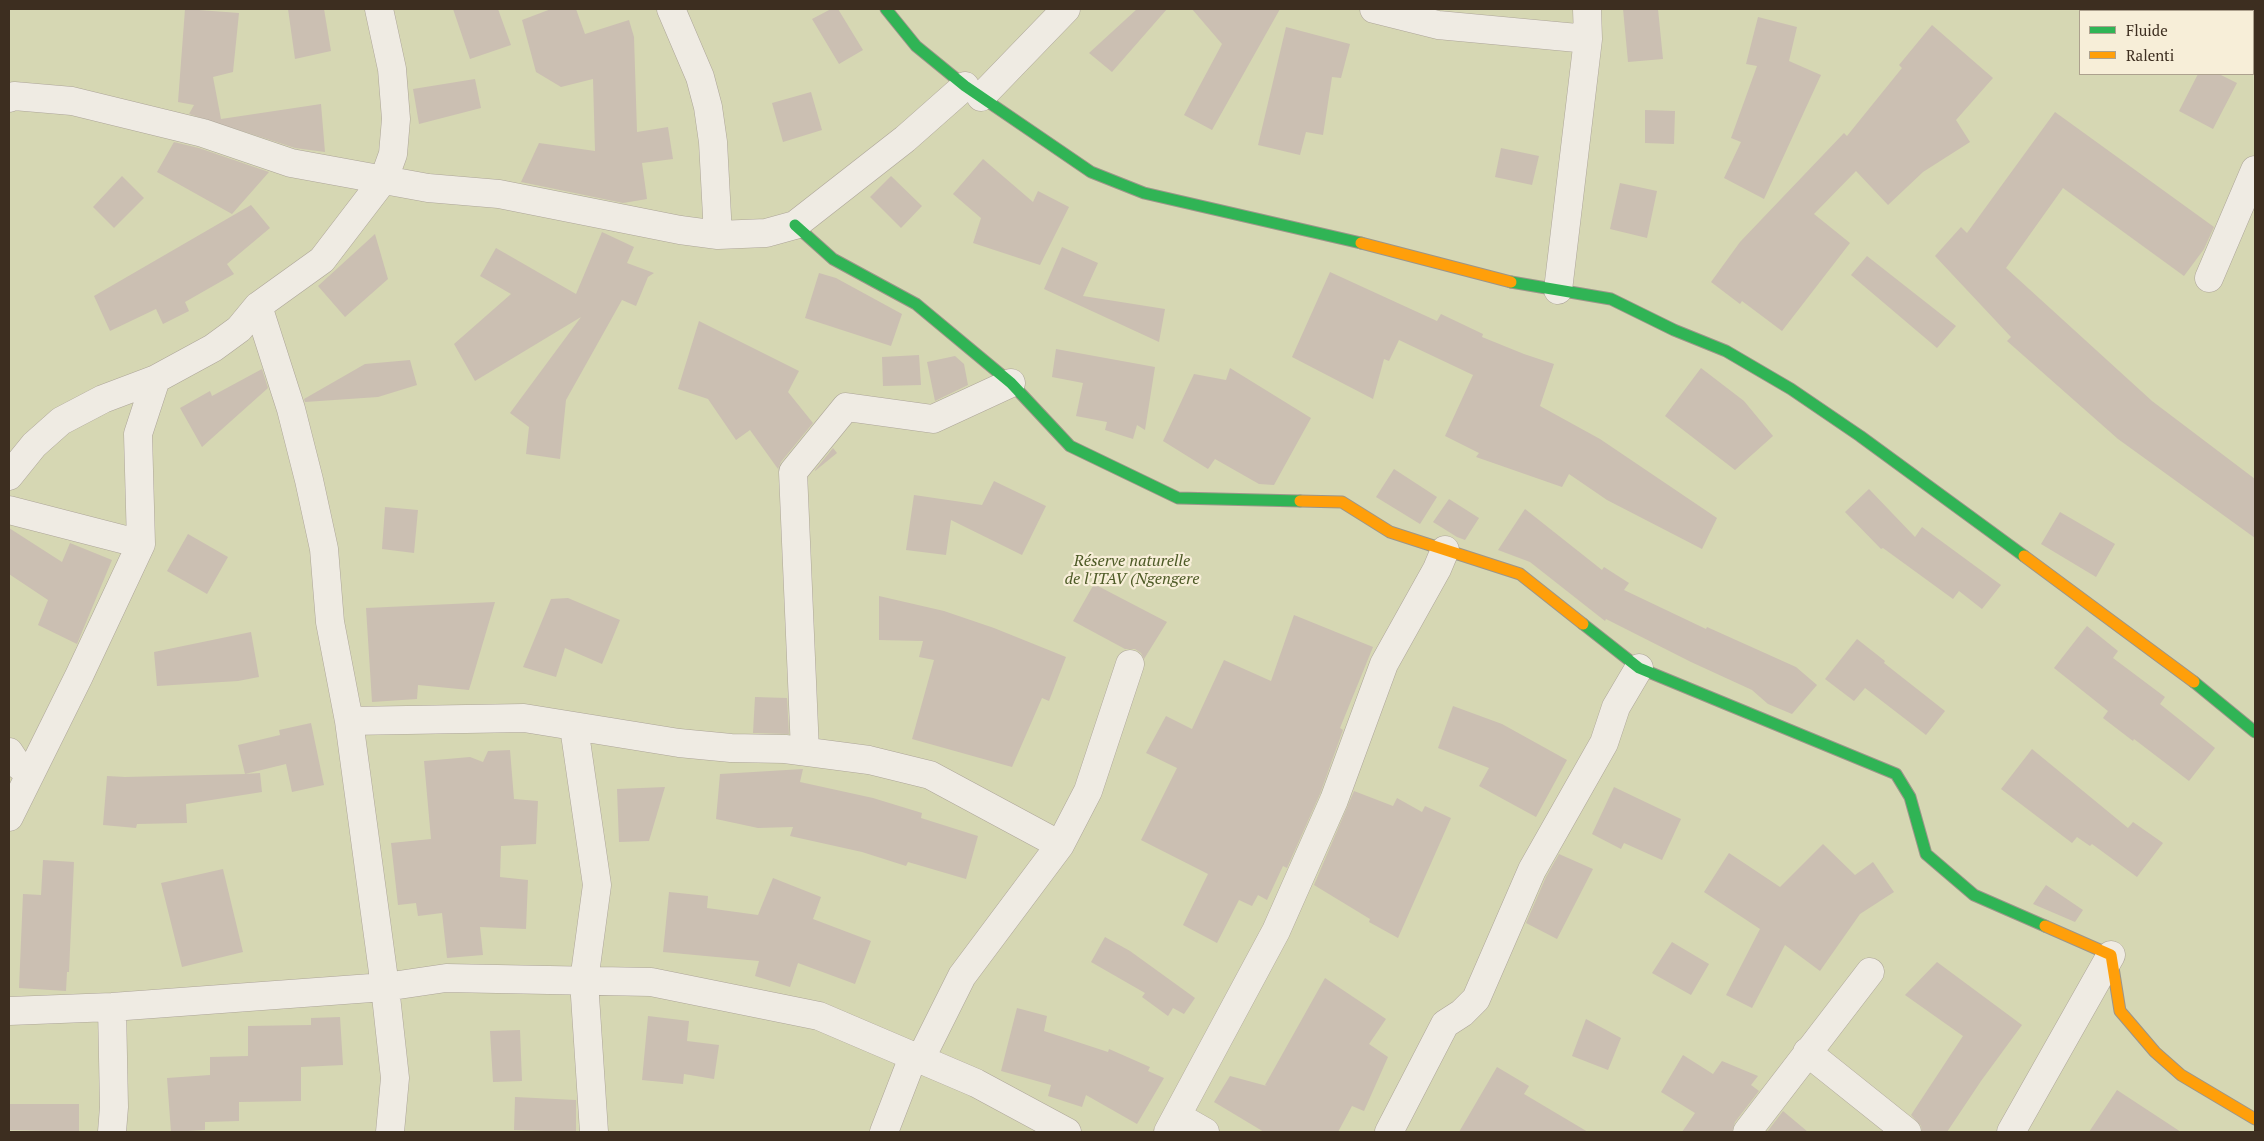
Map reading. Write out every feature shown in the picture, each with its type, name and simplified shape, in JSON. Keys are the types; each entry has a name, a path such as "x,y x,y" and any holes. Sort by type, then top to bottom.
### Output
{"street":[{"path":"9,476 34,445 61,421 103,399 156,379 213,348 238,329 258,306 322,260 384,179 392,154 396,119 392,69 379,9"},
{"path":"671,9 700,77 708,107 713,151 718,235"},
{"path":"886,9 916,46 973,92 1091,172 1144,193 1347,239 1498,280 1611,299 1674,330 1726,351 1791,389 1992,531 2066,589 2180,671 2255,732"},
{"path":"9,98 14,96 72,101 203,132 290,163 428,188 498,194 680,230 718,235 766,233 795,225 905,139 973,92 1066,9"},
{"path":"1374,9 1438,25 1588,39"},
{"path":"1558,290 1588,39 1587,9"},
{"path":"2209,278 2255,170"},
{"path":"795,225 833,259 916,304 1011,383 1070,446 1178,498 1342,502 1390,532 1437,568 1520,574 1639,668 1896,774 1910,797 1926,854 1974,895 2110,955"},
{"path":"258,306 291,409 324,549 330,622 349,721 385,987 395,1078 390,1132"},
{"path":"9,817 80,676 141,544 138,434 156,379"},
{"path":"805,751 793,472 846,406 933,418 1011,383"},
{"path":"9,510 141,544"},
{"path":"1205,1132 1173,1124 1276,931 1334,800 1384,664 1437,568"},
{"path":"884,1132 916,1058 962,976 1060,845 1088,791 1130,664"},
{"path":"1388,1132 1444,1024 1462,1013 1476,999 1532,870 1604,743 1616,707 1639,668"},
{"path":"349,721 524,718 679,743 731,748 784,749 869,760 930,775 1060,845"},
{"path":"574,727 597,885 584,980 594,1132"},
{"path":"9,752 17,764 30,774"},
{"path":"2110,955 2120,1011 2155,1052 2181,1075 2255,1119"},
{"path":"2012,1132 2110,955"},
{"path":"1747,1132 1870,972"},
{"path":"9,1011 112,1007 385,987 446,978 651,982 819,1016 976,1083 1067,1132"},
{"path":"112,1007 114,1107 112,1132"},
{"path":"1807,1052 1907,1132"}],"green space":[{"name":"Réserve naturelle de l'ITAV (Ngengere","path":"9,9 2255,9 2255,1132 9,1132"}],"building":[{"path":"185,9 239,13 233,72 213,77 221,119 321,104 325,152 295,148 189,114 194,105 178,102"},
{"path":"288,9 324,9 331,51 295,59"},
{"path":"453,9 498,9 511,45 470,59"},
{"path":"551,9 576,9 585,34 629,20 634,37 637,132 668,127 673,159 642,163 647,199 623,203 521,182 539,143 595,151 593,79 561,87 536,72 522,20"},
{"path":"831,9 838,9 863,50 839,64 812,19"},
{"path":"1137,9 1167,9 1112,72 1089,53"},
{"path":"1192,9 1280,9 1212,130 1184,115 1222,44"},
{"path":"1623,9 1658,9 1663,59 1628,62"},
{"path":"1758,17 1797,27 1789,61 1821,75 1764,199 1724,178 1741,142 1731,138 1757,66 1746,64"},
{"path":"1932,25 1993,78 1956,120 1970,142 1923,172 1888,205 1856,171 1814,214 1850,243 1782,331 1742,301 1740,304 1711,282 1740,242 1844,133 1847,136 1902,68 1899,65"},
{"path":"1286,27 1350,44 1341,78 1332,77 1323,135 1306,132 1300,155 1258,145"},
{"path":"2197,75 2221,75 2237,83 2213,129 2179,111"},
{"path":"475,79 481,108 419,124 413,89"},
{"path":"811,92 822,130 783,142 772,103"},
{"path":"1645,110 1675,111 1674,144 1645,143"},
{"path":"2055,112 2214,227 2204,249 2184,276 2063,188 2006,268 2152,401 2255,479 2255,538 2118,439 2007,341 2011,337 1935,256 1961,227 1967,233"},
{"path":"174,142 199,148 269,172 232,214 157,172"},
{"path":"1501,148 1539,156 1532,185 1495,177"},
{"path":"983,159 1033,202 1038,191 1069,207 1040,265 973,243 981,218 953,194"},
{"path":"122,176 144,198 114,228 93,207"},
{"path":"891,176 922,206 901,228 870,197"},
{"path":"1620,183 1657,191 1647,238 1610,229"},
{"path":"251,205 270,228 227,264 234,274 185,302 189,311 163,324 156,309 110,331 94,296"},
{"path":"602,232 634,247 627,263 654,273 648,277 636,306 622,300 566,400 560,459 526,454 529,427 510,413 581,317 475,381 454,344 511,294 480,276 496,248 576,294"},
{"path":"375,234 388,279 345,317 318,286"},
{"path":"1062,247 1098,263 1083,296 1165,309 1159,342 1044,289"},
{"path":"1867,256 1956,326 1937,348 1851,275"},
{"path":"1330,272 1437,321 1441,314 1483,334 1482,337 1554,364 1540,406 1600,439 1717,518 1702,549 1607,500 1569,474 1562,487 1476,457 1479,453 1445,436 1473,375 1399,340 1389,361 1384,359 1373,399 1292,357"},
{"path":"819,273 836,278 902,314 891,346 805,318"},
{"path":"699,321 799,371 788,392 813,423 781,462 778,469 750,430 736,440 708,399 678,389"},
{"path":"1056,349 1155,367 1145,430 1137,425 1133,439 1105,430 1107,422 1076,416 1083,383 1052,377"},
{"path":"919,355 921,385 883,386 882,357"},
{"path":"955,356 964,364 968,385 935,401 927,362"},
{"path":"410,360 417,385 378,397 305,402 304,399 365,364"},
{"path":"1230,368 1311,418 1274,485 1259,484 1215,459 1208,469 1163,441 1194,374 1226,380"},
{"path":"1701,368 1744,401 1773,436 1735,470 1665,416"},
{"path":"262,369 268,388 202,447 180,408 210,391 212,396"},
{"path":"833,448 837,453 815,471 815,470"},
{"path":"1394,469 1437,497 1420,524 1376,497"},
{"path":"994,481 1046,506 1022,555 951,520 946,555 906,550 914,495 982,505"},
{"path":"1869,489 1915,537 1922,527 2001,585 1982,609 1959,591 1953,599 1883,548 1881,549 1845,512"},
{"path":"1449,499 1479,518 1465,540 1433,522"},
{"path":"385,507 418,510 414,553 382,549"},
{"path":"1525,509 1602,570 1604,567 1629,583 1624,590 1706,629 1707,627 1796,667 1817,685 1792,714 1768,704 1752,690 1606,619 1605,621 1530,562 1498,550"},
{"path":"2060,512 2115,544 2096,577 2041,544"},
{"path":"9,528 62,562 70,543 112,560 77,644 38,625 48,600 9,574"},
{"path":"188,534 228,557 207,594 167,571"},
{"path":"1094,584 1167,622 1144,659 1141,653 1135,649 1125,649 1073,621"},
{"path":"879,596 944,611 994,628 1066,657 1049,701 1042,698 1012,767 912,739 934,660 919,657 923,641 879,640"},
{"path":"568,598 620,620 602,664 565,648 556,677 523,667 551,599"},
{"path":"495,602 469,690 418,685 417,699 372,702 366,608"},
{"path":"1294,615 1373,647 1340,728 1343,730 1320,794 1287,868 1283,866 1267,900 1258,895 1252,906 1239,900 1217,943 1183,925 1208,874 1141,840 1177,768 1146,753 1166,716 1192,729 1224,660 1271,681"},
{"path":"2087,626 2118,651 2113,658 2165,697 2160,704 2215,748 2189,781 2103,718 2108,711 2054,668"},
{"path":"251,632 259,677 238,681 157,686 154,652"},
{"path":"1857,639 1945,711 1926,735 1865,688 1854,701 1825,679"},
{"path":"755,697 787,698 789,734 753,733"},
{"path":"1453,706 1502,724 1567,760 1536,817 1479,786 1489,768 1438,748"},
{"path":"311,723 324,785 292,792 286,764 245,774 238,745 280,735 279,730"},
{"path":"2032,749 2128,828 2133,822 2163,843 2137,877 2092,844 2090,846 2077,837 2072,843 2001,789"},
{"path":"510,750 514,799 538,801 536,844 501,846 500,877 528,880 526,929 480,927 483,955 447,958 442,913 418,916 416,903 398,905 391,843 431,839 424,761 470,757 483,762 488,751"},
{"path":"803,769 800,782 873,798 922,813 921,818 978,836 966,879 908,862 906,866 862,852 790,836 793,827 758,828 716,819 720,774"},
{"path":"260,773 262,792 186,804 187,823 137,824 136,828 103,825 107,776"},
{"path":"665,787 649,841 619,842 617,789"},
{"path":"1614,787 1681,819 1662,860 1624,843 1621,849 1592,834"},
{"path":"1354,791 1393,806 1397,798 1422,812 1425,806 1451,818 1398,938 1369,922 1370,919 1314,885"},
{"path":"1823,844 1855,875 1873,862 1894,892 1860,914 1820,971 1785,945 1752,1008 1726,995 1760,929 1704,892 1729,853 1780,887"},
{"path":"1559,854 1593,869 1557,939 1526,923 1546,877"},
{"path":"43,860 74,862 69,972 67,972 66,991 19,988 23,894 41,895"},
{"path":"223,869 243,952 182,967 161,883"},
{"path":"773,878 821,897 813,919 871,941 855,984 798,963 790,987 755,976 759,961 663,952 669,892 708,896 707,908 758,915"},
{"path":"2046,885 2083,910 2075,922 2033,904"},
{"path":"1105,937 1130,951 1195,998 1184,1014 1173,1008 1168,1016 1142,997 1145,993 1091,962"},
{"path":"1672,942 1709,964 1691,995 1652,973"},
{"path":"1937,962 2022,1025 1947,1132 1922,1132 1921,1126 1911,1115 1963,1036 1905,995"},
{"path":"1325,978 1386,1019 1369,1044 1388,1057 1364,1111 1352,1106 1338,1132 1264,1132 1214,1102 1230,1076 1267,1086 1265,1085"},
{"path":"1017,1008 1047,1016 1044,1031 1108,1052 1109,1049 1150,1067 1148,1071 1164,1078 1137,1124 1086,1095 1082,1107 1048,1096 1051,1085 1001,1071"},
{"path":"648,1016 689,1021 687,1041 719,1045 714,1079 684,1074 683,1084 642,1080"},
{"path":"340,1017 343,1065 301,1067 301,1101 239,1102 239,1121 205,1122 205,1130 171,1132 167,1078 210,1075 210,1057 248,1056 248,1026 311,1025 311,1018"},
{"path":"1586,1019 1621,1038 1608,1070 1572,1056"},
{"path":"520,1030 522,1081 493,1082 490,1031"},
{"path":"1683,1055 1713,1074 1722,1061 1758,1076 1751,1085 1759,1091 1735,1122 1732,1132 1682,1132 1695,1113 1661,1092"},
{"path":"1497,1067 1529,1086 1524,1094 1588,1132 1459,1132"},
{"path":"2117,1090 2181,1132 2089,1132"},
{"path":"515,1097 576,1100 576,1132 514,1130"},
{"path":"9,1104 79,1104 79,1132 9,1130"},
{"path":"1783,1111 1808,1132 1767,1132"}],"traffic: fast":[{"path":"886,9 916,46 965,86 1091,172 1144,193 1361,243"},
{"path":"795,225 833,259 916,304 1011,383 1070,446 1178,498 1300,501"},
{"path":"1511,282 1611,299 1674,330 1726,351 1791,389 1860,436 2024,556"},
{"path":"1583,624 1639,668 1896,774 1910,797 1926,854 1974,895 2045,926"},
{"path":"2194,682 2255,732"}],"traffic: slow":[{"path":"1361,243 1511,282"},
{"path":"1300,501 1342,502 1390,532 1520,574 1583,624"},
{"path":"2024,556 2194,682"},
{"path":"2045,926 2111,955 2120,1011 2155,1052 2181,1075 2255,1119"}]}
